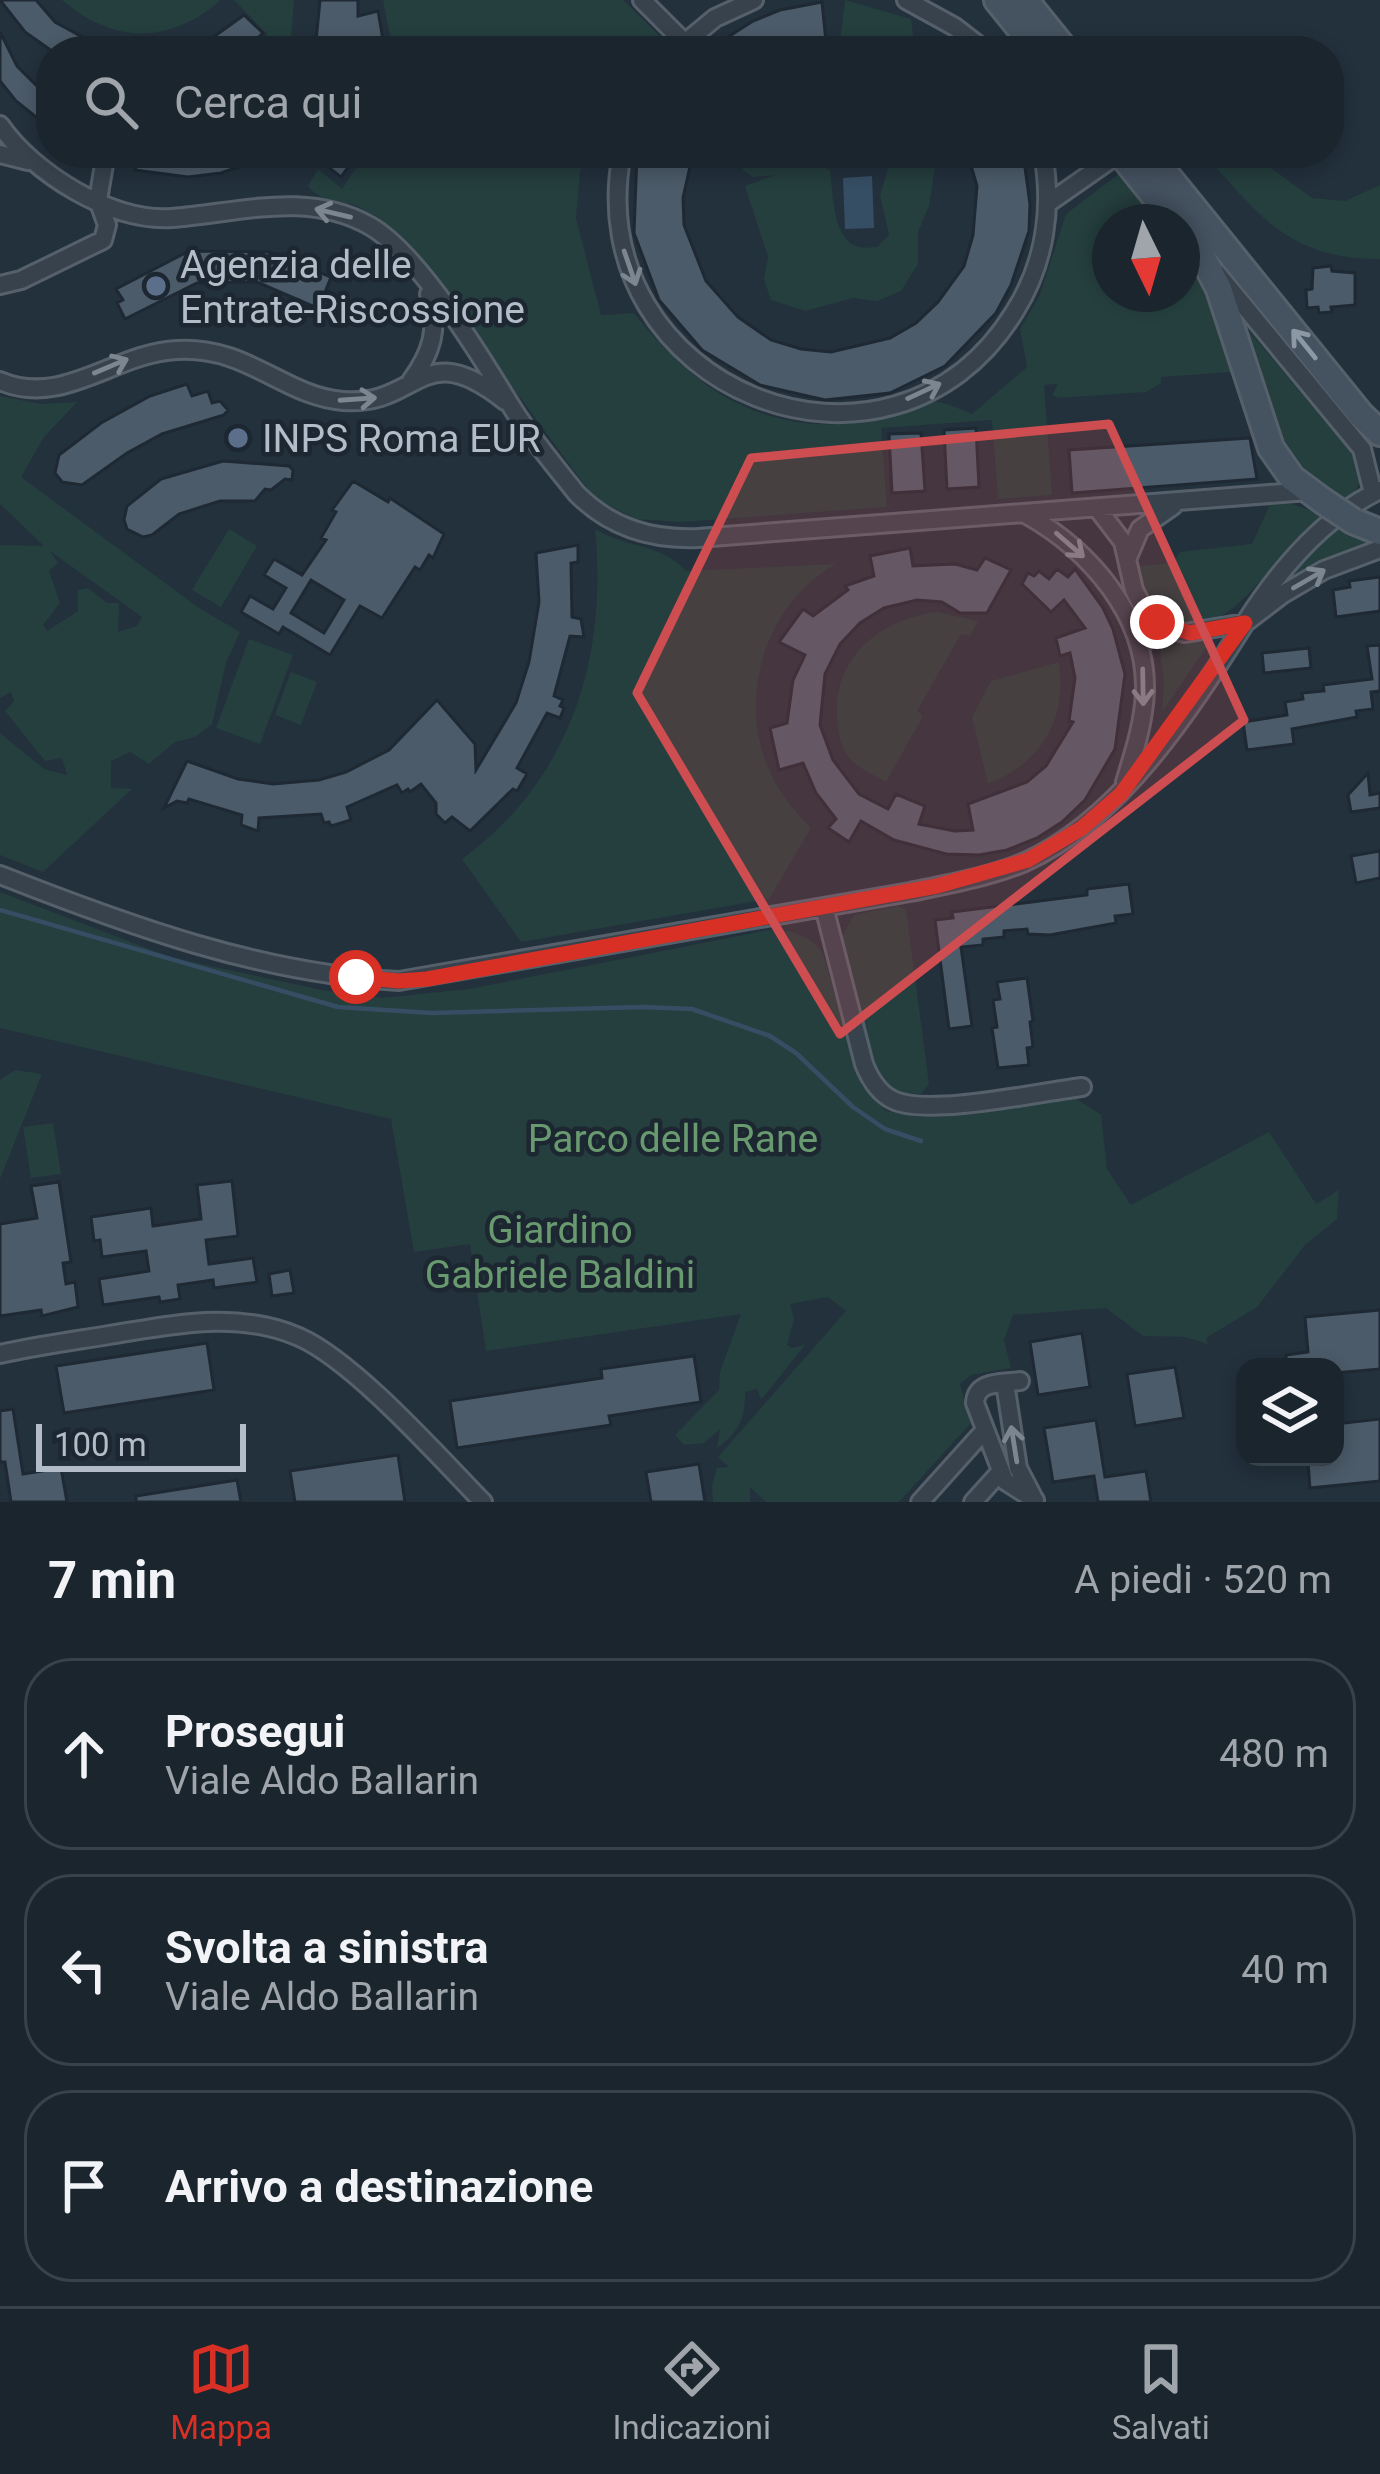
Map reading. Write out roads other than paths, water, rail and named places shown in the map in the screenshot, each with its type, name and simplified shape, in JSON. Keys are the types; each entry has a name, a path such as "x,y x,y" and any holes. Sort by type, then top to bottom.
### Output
{"main road":[{"path":"997,0 1026,36"},
{"path":"1025,0 1054,36"},
{"path":"1132,168 1161,204"},
{"path":"1161,168 1361,416 1380,433"},
{"path":"1201,254 1221,296 1271,448 1289,476 1353,521 1380,532"}],"street":[{"path":"643,0 672,36"},
{"path":"692,36 715,18 754,0"},
{"path":"906,0 967,36"},
{"path":"0,125 36,166"},
{"path":"0,154 29,161"},
{"path":"40,168 98,200 168,218 248,206 334,212 376,229 424,280 582,499 606,518 641,534 687,538 1189,500 1316,496"},
{"path":"0,285 21,280 103,240 107,225 98,200 103,168"},
{"path":"620,168 617,198 621,242 635,284 656,322 682,353 724,383 761,401 801,410 852,412 928,390 971,362 1000,332 1026,292 1041,252 1048,204 1044,168"},
{"path":"1048,204 1099,168"},
{"path":"0,875 189,943 399,981 824,908 1016,866 1067,838 1121,794 1288,563 1376,491 1362,448 1201,254"},
{"path":"410,382 434,340 433,306 424,280"},
{"path":"0,381 32,390 55,389 142,355 190,350 236,357 330,399 362,401 441,372 458,372 472,376 511,405"},
{"path":"1128,557 1146,523 1189,500"},
{"path":"1097,508 1115,528 1128,557 1138,602 1166,628 1196,633 1245,623 1324,570 1380,548"},
{"path":"1025,514 1064,538 1108,584 1134,633 1145,687 1138,739 1121,794"},
{"path":"824,908 864,1064 875,1086 887,1096 905,1104 934,1106 1082,1087"},
{"path":"0,1354 196,1322 238,1322 287,1333 309,1342 349,1371 484,1502"},
{"path":"1012,1382 1018,1468 1036,1501 1011,1488 1001,1471 975,1408 982,1386 1012,1382"},
{"path":"920,1502 984,1430"},
{"path":"973,1502 1001,1471"}],"water":[{"path":"872,176 874,228 845,229 843,178"}],"waterway":[{"path":"0,910 338,1007 432,1013 692,1009 770,1036 796,1053 853,1107 885,1129 921,1141"}],"place":[{"name":"Agenzia delle Entrate-Riscossione","path":"156,286"},
{"name":"INPS Roma EUR","path":"238,438"}],"park label":[{"name":"Parco delle Rane","path":"673,1138"},
{"name":"Giardino Gabriele Baldini","path":"560,1252"}]}
